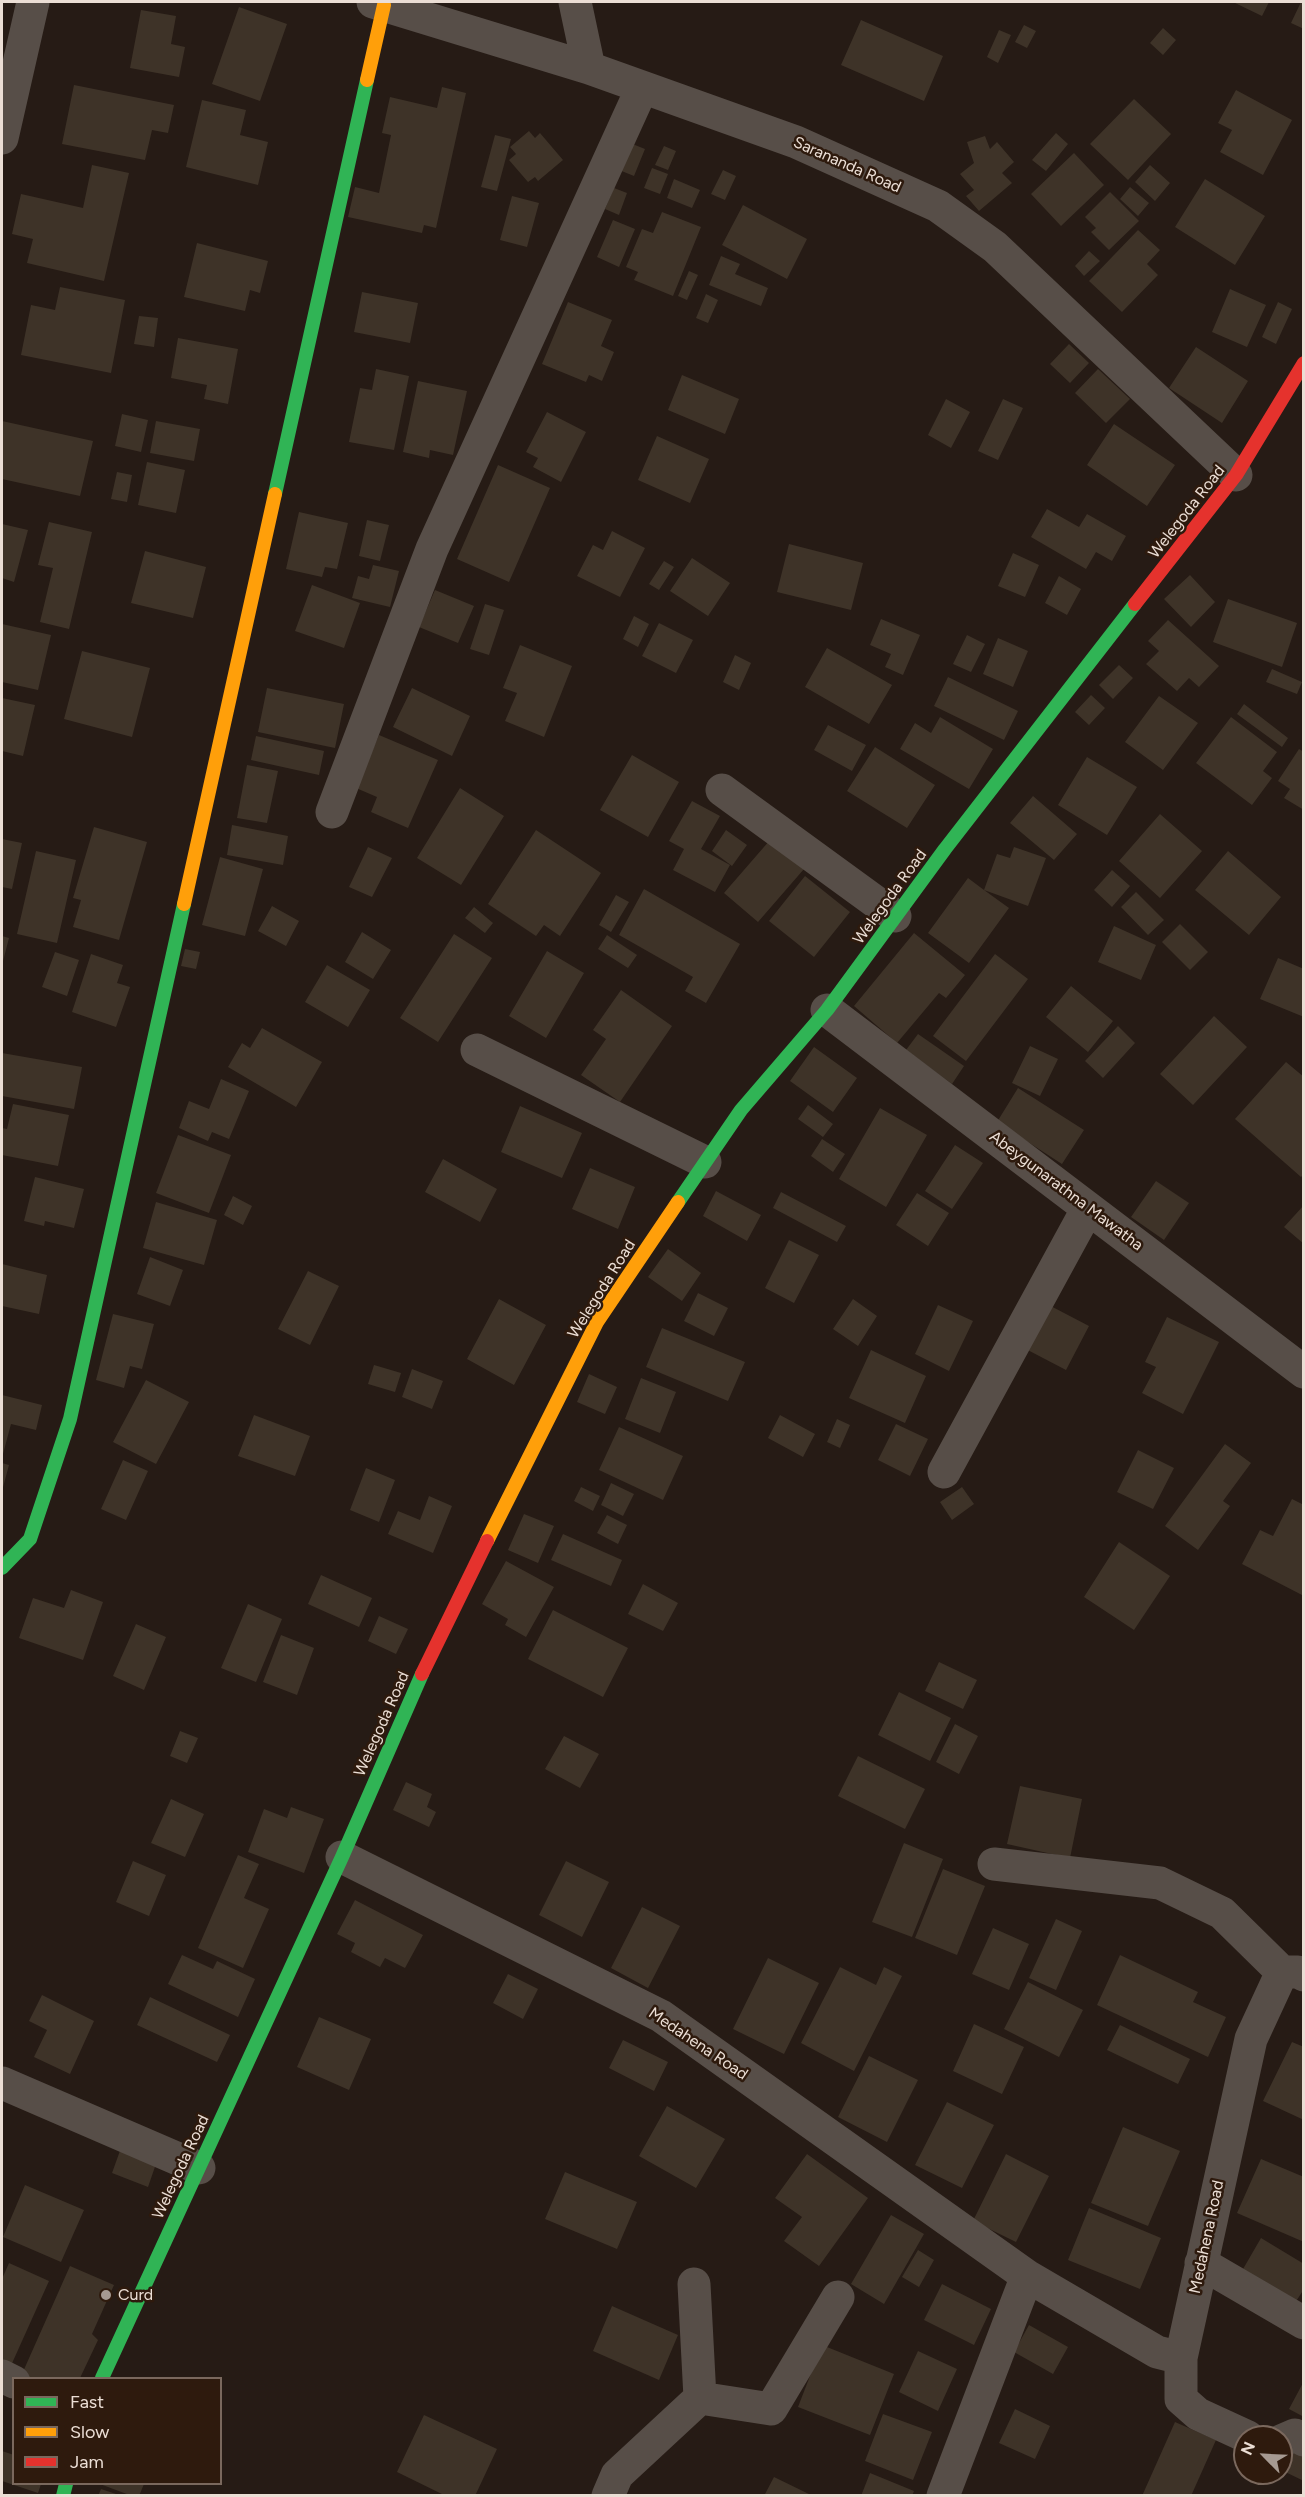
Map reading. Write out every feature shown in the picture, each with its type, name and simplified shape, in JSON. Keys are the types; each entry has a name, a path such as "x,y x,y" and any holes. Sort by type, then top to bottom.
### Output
{"street":[{"path":"2,138 33,2"},
{"path":"575,2 589,68"},
{"path":"2,1568 30,1539 70,1419 379,3"},
{"name":"Sarananda Road","path":"379,3 589,68 796,142 938,206 995,248 1236,475"},
{"path":"332,812 432,549 642,88"},
{"name":"Welegoda Road","path":"103,2377 342,1857 430,1656 597,1322 741,1110 827,1010 896,916 1236,475 1304,363"},
{"path":"722,790 896,916"},
{"name":"Abeygunarathna Mawatha","path":"827,1010 1304,1372"},
{"path":"477,1050 705,1162"},
{"path":"944,1472 1088,1208"},
{"name":"Medahena Road","path":"342,1857 661,2016 1027,2276 1157,2352 1181,2358 1251,2039 1293,1974"},
{"path":"994,1864 1160,1883 1222,1913 1293,1974"},
{"path":"2,2083 199,2168"},
{"path":"1201,2262 1304,2323"},
{"path":"942,2496 1027,2276"},
{"path":"694,2284 700,2398"},
{"path":"700,2398 771,2409 838,2297"},
{"path":"1181,2358 1181,2399 1198,2414 1233,2430"},
{"path":"608,2496 617,2475 700,2398"}],"building":[{"path":"1233,2 1269,2 1262,16"},
{"path":"1301,2 1304,2 1304,29 1291,23"},
{"path":"239,7 287,24 260,101 212,84"},
{"path":"141,10 176,16 171,44 185,47 179,77 130,68"},
{"path":"861,20 943,56 924,101 841,65"},
{"path":"1024,25 1036,31 1027,48 1015,42"},
{"path":"1163,28 1176,40 1163,55 1150,43"},
{"path":"999,30 1011,35 998,63 987,57"},
{"path":"74,85 174,105 168,133 152,130 145,160 62,144"},
{"path":"442,87 466,93 436,228 424,225 422,233 348,217 355,187 379,193 391,135 382,133 390,97 437,108"},
{"path":"1236,90 1292,120 1263,175 1220,152 1232,130 1218,123"},
{"path":"1134,99 1171,134 1128,180 1090,144"},
{"path":"202,100 246,110 240,135 268,142 258,185 186,167"},
{"path":"529,131 535,138 540,133 563,160 538,181 535,177 528,182 509,160 516,154 510,147"},
{"path":"1056,133 1068,144 1046,171 1032,160"},
{"path":"495,135 511,139 497,191 481,187"},
{"path":"985,136 990,149 997,142 1014,162 1002,173 1012,183 979,211 966,196 974,190 960,174 974,163 967,142"},
{"path":"625,141 645,149 634,176 614,168"},
{"path":"664,146 676,151 668,170 655,165"},
{"path":"1074,153 1104,185 1061,226 1031,194"},
{"path":"92,165 129,173 104,281 27,263 33,239 12,234 21,194 83,208"},
{"path":"1150,165 1170,183 1155,201 1135,182"},
{"path":"652,168 668,174 660,194 644,188"},
{"path":"723,170 736,176 725,200 711,194"},
{"path":"674,179 700,190 692,208 667,198"},
{"path":"1205,179 1265,216 1235,265 1175,227"},
{"path":"1130,187 1149,203 1138,216 1120,199"},
{"path":"614,188 627,193 619,215 605,209"},
{"path":"1110,192 1139,221 1109,250 1091,232 1096,228 1085,217"},
{"path":"512,196 539,203 527,247 500,240"},
{"path":"743,205 807,239 787,279 722,245"},
{"path":"662,212 701,227 673,296 634,280 638,272 626,267 642,229 653,233"},
{"path":"613,220 635,229 619,267 597,257"},
{"path":"1138,230 1160,250 1147,264 1158,275 1122,312 1089,281"},
{"path":"197,243 268,261 260,293 250,290 245,311 184,297"},
{"path":"1089,251 1100,261 1084,276 1075,266"},
{"path":"721,256 740,264 735,274 768,288 761,306 709,285"},
{"path":"689,271 698,275 687,300 678,296"},
{"path":"60,287 125,300 111,373 21,355 31,305 55,310"},
{"path":"1230,289 1266,305 1247,347 1212,332"},
{"path":"362,292 418,303 410,343 354,332"},
{"path":"706,294 718,300 708,323 696,318"},
{"path":"568,302 612,320 601,346 614,352 602,381 589,375 586,382 542,364"},
{"path":"1278,302 1292,309 1276,344 1262,337"},
{"path":"139,316 158,318 154,347 134,344"},
{"path":"178,338 238,349 228,404 204,399 207,385 171,378"},
{"path":"1069,344 1089,363 1070,383 1050,364"},
{"path":"1196,347 1248,381 1222,423 1169,388"},
{"path":"376,369 409,376 394,450 349,442 360,388 372,390"},
{"path":"1098,369 1130,399 1106,423 1075,393"},
{"path":"682,375 739,399 725,434 668,410"},
{"path":"418,381 467,391 453,455 430,450 429,458 403,452"},
{"path":"946,399 970,412 951,448 928,435"},
{"path":"1003,399 1023,408 998,460 978,451"},
{"path":"547,412 586,432 561,482 533,467 538,458 526,452"},
{"path":"122,414 148,420 141,452 115,446"},
{"path":"2,421 93,441 80,496 2,479"},
{"path":"156,421 200,429 194,461 150,453"},
{"path":"1114,424 1175,465 1147,506 1087,465"},
{"path":"657,436 709,459 690,503 638,480"},
{"path":"147,462 185,470 176,513 138,505"},
{"path":"498,465 550,488 509,582 457,559"},
{"path":"117,472 132,475 127,502 111,499"},
{"path":"1047,509 1079,527 1087,514 1126,536 1112,561 1096,552 1086,569 1031,537"},
{"path":"299,512 348,523 337,569 325,567 322,577 286,569"},
{"path":"367,520 389,525 380,561 359,556"},
{"path":"49,522 92,532 69,629 40,622 53,568 38,565"},
{"path":"2,524 28,530 14,582 2,578"},
{"path":"612,531 645,548 620,597 577,576 593,545 603,550"},
{"path":"789,544 863,563 851,610 777,592"},
{"path":"145,551 206,567 193,618 131,603"},
{"path":"1013,553 1039,565 1025,597 998,586"},
{"path":"692,558 730,583 708,616 670,591"},
{"path":"664,561 674,567 659,590 649,584"},
{"path":"373,565 399,571 390,607 352,598 358,576 369,579"},
{"path":"1190,575 1215,602 1191,627 1164,599"},
{"path":"1059,576 1081,589 1067,615 1045,603"},
{"path":"312,585 360,603 344,648 295,631"},
{"path":"435,590 474,606 458,643 419,627"},
{"path":"1228,599 1297,623 1282,667 1213,642"},
{"path":"485,604 504,610 489,655 470,649"},
{"path":"634,616 649,624 638,647 623,639"},
{"path":"881,619 920,635 903,675 885,667 891,654 870,645"},
{"path":"1168,620 1219,666 1199,687 1189,678 1177,691 1146,664 1159,651 1148,641"},
{"path":"659,623 693,640 676,673 642,656"},
{"path":"2,624 51,635 38,690 2,682"},
{"path":"967,635 985,644 971,672 953,664"},
{"path":"998,638 1028,651 1013,687 983,674"},
{"path":"520,645 572,666 544,737 505,721 517,693 503,688"},
{"path":"827,648 892,685 869,724 805,687"},
{"path":"82,651 150,668 132,737 64,719"},
{"path":"735,655 751,663 739,690 723,682"},
{"path":"1119,665 1133,678 1113,699 1099,685"},
{"path":"1272,669 1302,682 1297,694 1266,682"},
{"path":"948,677 1018,711 1004,740 934,706"},
{"path":"267,688 344,704 335,748 258,732"},
{"path":"412,688 470,716 452,756 393,727"},
{"path":"1091,695 1105,708 1089,725 1075,712"},
{"path":"1159,696 1198,723 1163,770 1125,742"},
{"path":"2,698 35,705 23,756 2,751"},
{"path":"1244,704 1288,738 1282,747 1237,714"},
{"path":"940,717 993,749 969,789 900,749 915,723 931,733"},
{"path":"1231,717 1277,752 1263,771 1272,778 1252,805 1196,763"},
{"path":"828,725 866,745 852,771 814,750"},
{"path":"379,735 438,760 408,828 371,812 377,797 356,788"},
{"path":"256,736 324,751 319,775 251,760"},
{"path":"875,747 935,785 907,828 847,791"},
{"path":"1299,749 1304,752 1304,810 1284,798 1290,789 1278,781"},
{"path":"632,755 679,782 648,837 600,810"},
{"path":"1087,757 1137,787 1107,835 1058,805"},
{"path":"247,765 278,771 267,823 237,818"},
{"path":"460,788 504,816 461,885 417,858"},
{"path":"1033,796 1077,834 1054,860 1010,823"},
{"path":"692,801 720,816 701,849 730,865 715,892 673,870 684,849 669,841"},
{"path":"1160,814 1202,851 1160,898 1119,861"},
{"path":"232,825 288,836 283,865 227,855"},
{"path":"94,827 147,842 119,940 73,927 81,900 73,898"},
{"path":"536,830 601,873 560,936 544,925 536,936 488,904"},
{"path":"726,830 747,845 732,866 712,851"},
{"path":"2,839 22,843 12,889 2,887"},
{"path":"770,840 804,869 758,922 724,893"},
{"path":"368,847 392,858 372,897 349,887"},
{"path":"1014,847 1046,858 1028,906 984,890 997,854 1010,858"},
{"path":"36,851 76,860 57,943 17,934"},
{"path":"1228,851 1281,897 1249,935 1195,890"},
{"path":"220,857 263,869 245,936 202,925"},
{"path":"1112,870 1130,886 1112,907 1094,890"},
{"path":"805,876 850,912 814,957 769,921"},
{"path":"968,878 1009,908 969,963 928,933"},
{"path":"644,889 740,944 706,1003 685,991 693,977 619,935"},
{"path":"1136,892 1164,920 1148,935 1121,907"},
{"path":"616,895 629,902 611,932 599,925"},
{"path":"272,906 299,921 286,946 258,931"},
{"path":"474,907 493,923 485,933 465,918"},
{"path":"1180,924 1208,952 1190,970 1162,942"},
{"path":"1114,926 1156,945 1141,980 1098,962"},
{"path":"362,932 391,950 373,979 345,962"},
{"path":"914,933 965,975 946,998 939,993 897,1043 854,1006"},
{"path":"454,934 492,958 438,1042 400,1018"},
{"path":"607,935 637,955 628,968 598,949"},
{"path":"2,936 9,938 2,965"},
{"path":"185,949 200,952 196,969 181,966"},
{"path":"547,951 584,973 546,1038 509,1016"},
{"path":"55,952 79,960 67,996 42,987"},
{"path":"91,954 123,965 117,983 130,987 116,1027 72,1012"},
{"path":"995,954 1028,979 966,1061 933,1036"},
{"path":"1278,958 1304,969 1304,1017 1260,999"},
{"path":"327,965 370,990 348,1027 305,1002"},
{"path":"1071,986 1113,1021 1088,1052 1046,1017"},
{"path":"621,990 672,1026 620,1102 581,1075 606,1039 593,1030"},
{"path":"1214,1016 1247,1047 1193,1105 1160,1074"},
{"path":"1118,1026 1135,1043 1103,1078 1085,1061"},
{"path":"262,1028 322,1062 296,1107 228,1067 242,1043 250,1048"},
{"path":"918,1034 964,1066 952,1084 906,1050"},
{"path":"1030,1046 1058,1059 1040,1096 1012,1083"},
{"path":"814,1047 857,1078 833,1112 790,1081"},
{"path":"2,1053 82,1067 74,1109 2,1096"},
{"path":"1286,1062 1304,1077 1304,1174 1301,1177 1235,1119"},
{"path":"221,1079 249,1091 229,1139 212,1132 208,1141 179,1128 189,1101 209,1109"},
{"path":"1018,1088 1084,1130 1062,1164 997,1122"},
{"path":"13,1104 69,1115 58,1166 2,1155 2,1128 7,1129"},
{"path":"808,1105 833,1124 823,1137 798,1119"},
{"path":"520,1106 582,1133 562,1178 501,1152"},
{"path":"880,1108 927,1135 886,1207 839,1179"},
{"path":"178,1135 231,1155 209,1213 156,1193"},
{"path":"822,1139 845,1154 833,1172 811,1156"},
{"path":"955,1145 983,1163 952,1209 925,1191"},
{"path":"443,1159 497,1189 480,1222 425,1192"},
{"path":"590,1168 635,1187 618,1229 572,1209"},
{"path":"35,1177 84,1189 74,1228 45,1221 44,1226 24,1221"},
{"path":"1156,1181 1189,1203 1164,1240 1131,1217"},
{"path":"716,1191 761,1215 747,1241 703,1216"},
{"path":"781,1192 846,1226 837,1242 773,1208"},
{"path":"917,1193 949,1213 928,1246 896,1225"},
{"path":"233,1196 252,1206 243,1225 224,1215"},
{"path":"156,1202 217,1220 204,1265 143,1248"},
{"path":"1304,1205 1304,1244 1284,1227"},
{"path":"789,1240 819,1255 794,1303 765,1288"},
{"path":"668,1249 701,1273 682,1301 648,1277"},
{"path":"150,1257 183,1270 170,1306 137,1294"},
{"path":"2,1264 47,1275 39,1314 2,1306"},
{"path":"308,1271 339,1286 310,1345 278,1329"},
{"path":"698,1293 728,1308 714,1336 684,1321"},
{"path":"499,1299 546,1325 514,1385 467,1359"},
{"path":"853,1299 877,1316 858,1346 833,1329"},
{"path":"1043,1302 1089,1326 1066,1370 1020,1346"},
{"path":"938,1305 973,1321 949,1371 915,1354"},
{"path":"113,1314 154,1324 142,1369 130,1366 124,1388 96,1380"},
{"path":"1167,1317 1219,1342 1183,1414 1142,1393 1156,1367 1145,1362"},
{"path":"662,1328 745,1362 728,1401 646,1367"},
{"path":"871,1350 926,1376 905,1423 849,1398"},
{"path":"374,1365 401,1373 395,1392 368,1384"},
{"path":"412,1369 443,1381 432,1409 402,1397"},
{"path":"589,1374 617,1387 605,1414 577,1402"},
{"path":"641,1378 676,1392 660,1433 625,1419"},
{"path":"146,1380 189,1402 156,1464 113,1442"},
{"path":"2,1395 42,1405 36,1430 11,1424 3,1454 2,1454"},
{"path":"254,1415 310,1436 295,1476 238,1456"},
{"path":"780,1415 815,1434 803,1457 768,1438"},
{"path":"837,1419 850,1425 840,1448 827,1442"},
{"path":"896,1424 928,1439 910,1476 878,1460"},
{"path":"619,1427 683,1456 663,1500 599,1470"},
{"path":"1225,1444 1251,1463 1223,1501 1230,1506 1198,1550 1165,1526"},
{"path":"1138,1450 1174,1468 1153,1509 1117,1492"},
{"path":"123,1460 148,1471 126,1520 101,1509"},
{"path":"2,1463 9,1465 2,1491"},
{"path":"366,1468 395,1480 379,1522 350,1510"},
{"path":"611,1483 634,1494 623,1516 601,1505"},
{"path":"581,1487 600,1496 593,1511 574,1501"},
{"path":"962,1487 974,1504 952,1520 940,1502"},
{"path":"429,1496 452,1506 433,1553 388,1534 398,1511 420,1520"},
{"path":"1292,1499 1304,1505 1304,1591 1302,1595 1242,1564 1260,1530 1273,1536"},
{"path":"524,1514 554,1526 538,1563 508,1550"},
{"path":"607,1515 627,1525 618,1544 597,1533"},
{"path":"563,1534 622,1560 611,1586 551,1560"},
{"path":"1119,1542 1170,1576 1134,1630 1084,1597"},
{"path":"506,1561 554,1587 526,1637 505,1625 508,1619 482,1604"},
{"path":"321,1575 372,1598 359,1627 308,1604"},
{"path":"643,1584 678,1603 663,1631 628,1614"},
{"path":"71,1590 103,1602 83,1660 19,1638 33,1598 64,1608"},
{"path":"248,1604 282,1619 256,1682 221,1668"},
{"path":"553,1610 628,1648 603,1697 528,1659"},
{"path":"379,1616 408,1629 396,1654 368,1641"},
{"path":"136,1624 166,1637 144,1690 113,1676"},
{"path":"281,1635 314,1648 297,1695 263,1682"},
{"path":"939,1662 977,1680 963,1709 925,1691"},
{"path":"899,1692 951,1718 930,1761 878,1735"},
{"path":"955,1724 978,1736 959,1774 936,1762"},
{"path":"180,1731 198,1738 187,1763 170,1756"},
{"path":"564,1736 599,1754 580,1788 545,1769"},
{"path":"858,1756 925,1789 905,1829 838,1796"},
{"path":"406,1782 432,1794 427,1807 436,1812 429,1827 393,1810"},
{"path":"1020,1786 1082,1799 1070,1858 1007,1844"},
{"path":"171,1799 204,1814 185,1857 151,1843"},
{"path":"291,1807 324,1819 304,1873 248,1852 264,1809 287,1818"},
{"path":"904,1843 943,1859 912,1937 872,1922"},
{"path":"238,1855 259,1864 244,1898 269,1909 243,1968 198,1948"},
{"path":"133,1861 166,1875 149,1916 116,1902"},
{"path":"566,1861 609,1882 582,1937 539,1915"},
{"path":"943,1869 985,1886 957,1955 915,1938"},
{"path":"355,1900 423,1935 405,1968 385,1958 380,1967 351,1952 355,1943 337,1934"},
{"path":"642,1907 680,1926 648,1988 611,1968"},
{"path":"1056,1919 1082,1931 1056,1990 1029,1978"},
{"path":"993,1928 1029,1944 1009,1990 972,1974"},
{"path":"182,1955 213,1969 217,1961 255,1979 238,2017 168,1984"},
{"path":"1120,1955 1198,1992 1193,2002 1226,2017 1208,2057 1097,2005"},
{"path":"768,1958 819,1983 784,2054 733,2029"},
{"path":"840,1967 876,1985 884,1967 902,1976 854,2071 801,2043"},
{"path":"508,1974 538,1989 523,2019 493,2003"},
{"path":"1028,1982 1083,2010 1059,2057 1004,2029"},
{"path":"42,1995 94,2021 70,2074 34,2057 47,2030 29,2021"},
{"path":"150,1997 230,2035 217,2062 137,2025"},
{"path":"319,2017 371,2039 349,2090 297,2067"},
{"path":"974,2024 1024,2047 1002,2094 953,2071"},
{"path":"1120,2025 1190,2059 1178,2084 1107,2050"},
{"path":"623,2040 668,2062 654,2091 609,2068"},
{"path":"1292,2042 1304,2047 1304,2120 1263,2101"},
{"path":"869,2056 918,2080 887,2142 838,2117"},
{"path":"947,2102 994,2125 962,2188 915,2165"},
{"path":"667,2106 725,2139 696,2188 639,2156"},
{"path":"1123,2127 1180,2151 1148,2226 1091,2203"},
{"path":"121,2148 157,2161 148,2187 112,2173"},
{"path":"807,2154 868,2198 819,2266 784,2241 802,2217 775,2198"},
{"path":"1006,2154 1049,2176 1016,2242 973,2221"},
{"path":"1261,2159 1304,2177 1304,2242 1237,2213"},
{"path":"565,2172 637,2202 617,2249 545,2219"},
{"path":"25,2185 84,2210 61,2262 3,2237"},
{"path":"1089,2208 1161,2238 1140,2289 1068,2260"},
{"path":"891,2215 924,2234 884,2304 851,2284"},
{"path":"1261,2238 1304,2264 1304,2289 1291,2309 1239,2276"},
{"path":"918,2250 934,2260 919,2287 902,2277"},
{"path":"9,2263 49,2281 9,2370 2,2367 2,2279"},
{"path":"70,2266 114,2285 92,2334 98,2340 80,2377 29,2377 22,2374"},
{"path":"942,2284 991,2309 974,2345 924,2320"},
{"path":"612,2306 678,2335 659,2380 593,2351"},
{"path":"1029,2325 1068,2347 1053,2374 1014,2352"},
{"path":"822,2345 894,2374 870,2435 798,2407"},
{"path":"918,2351 957,2369 938,2411 899,2392"},
{"path":"1304,2381 1304,2417 1289,2409"},
{"path":"1015,2409 1050,2426 1035,2459 999,2443"},
{"path":"883,2414 932,2432 913,2480 865,2461"},
{"path":"424,2415 497,2449 475,2496 446,2496 397,2472"},
{"path":"1175,2422 1216,2440 1191,2496 1142,2496"},
{"path":"1293,2447 1304,2452 1304,2481 1293,2476"},
{"path":"2,2451 12,2454 12,2484 2,2481"},
{"path":"870,2473 914,2491 912,2496 861,2496"},
{"path":"774,2477 813,2496 764,2496"},
{"path":"14,2485 41,2485 38,2493"},
{"path":"103,2485 144,2485 139,2496 132,2496"},
{"path":"101,2489 119,2495 119,2496 98,2496"}],"traffic: fast":[{"path":"275,494 367,80"},
{"path":"678,1202 741,1110 827,1010 945,849 1135,604"},
{"path":"2,1568 30,1539 70,1419 184,904"},
{"path":"102,2377 342,1857 422,1674"},
{"path":"63,2496 66,2485"}],"traffic: slow":[{"path":"367,80 384,5"},
{"path":"184,904 275,494"},
{"path":"487,1541 597,1322 678,1202"}],"traffic: jam":[{"path":"1135,604 1236,475 1304,363"},
{"path":"422,1674 487,1541"}],"place":[{"name":"Curd","path":"106,2295"}]}
